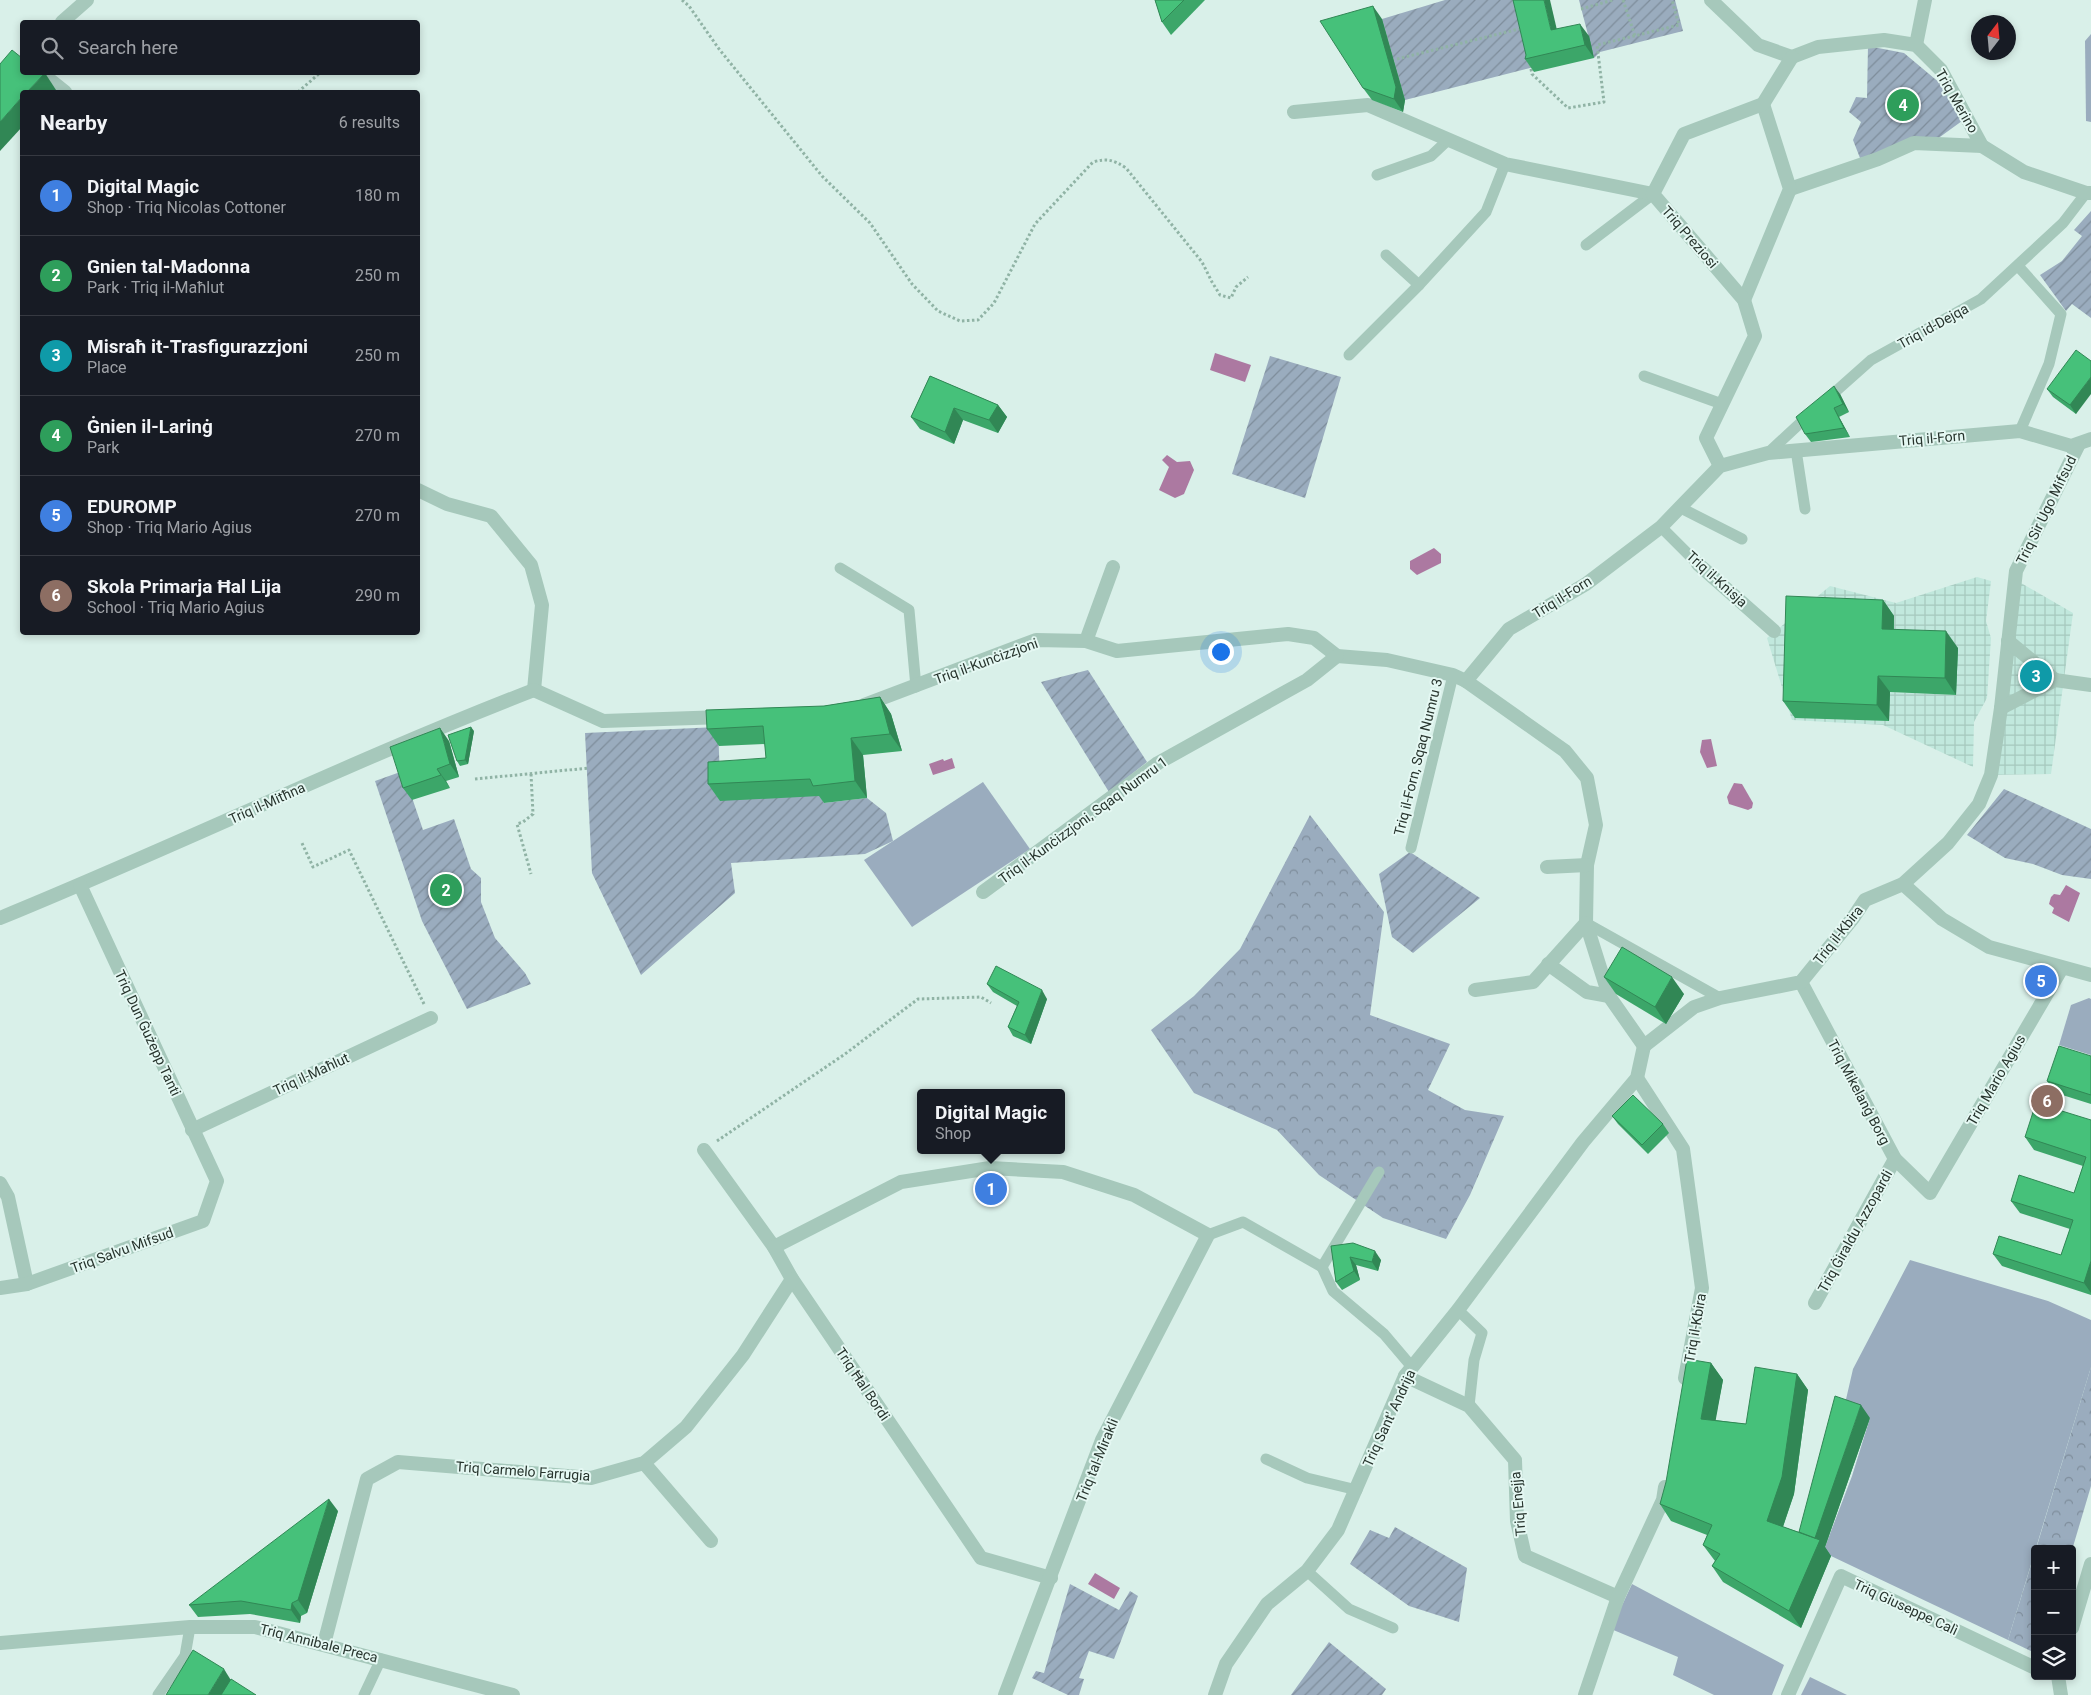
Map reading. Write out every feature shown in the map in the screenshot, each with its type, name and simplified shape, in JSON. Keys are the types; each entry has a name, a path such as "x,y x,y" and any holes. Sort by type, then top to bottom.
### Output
{"street":[{"path":"64,20 87,0"},
{"path":"1711,0 1758,45 1792,57"},
{"path":"1744,300 1790,189 1763,104 1792,57 1818,47 1884,40 1916,45 1925,0"},
{"name":"Triq Merino","path":"1916,45 1941,70 1982,146 2024,172 2089,193"},
{"path":"44,75 62,90"},
{"name":"Triq Preziosi","path":"1720,466 1706,438 1755,336 1744,300 1653,194 1684,134 1763,104"},
{"path":"1294,112 1368,105 1506,164 1653,194"},
{"path":"1790,189 1878,159 1914,143 1982,146"},
{"name":"Triq il-Forn","path":"1466,681 1509,629 1586,584 1661,527 1720,466 1768,453 2020,431 2071,446 2085,442"},
{"name":"Triq Sir Ugo Mifsud","path":"2001,708 2016,571 2085,442"},
{"path":"420,491 447,504 491,516 531,565 542,604 534,690 603,721 742,717"},
{"name":"Triq il-Knisja","path":"1698,564 1774,631"},
{"path":"1086,641 1113,567"},
{"name":"Triq il-Kunċizzjoni","path":"848,709 916,687 1036,640 1086,641 1116,652 1288,634 1314,638 1337,656"},
{"path":"2008,642 2055,680 2091,685"},
{"path":"1337,656 1387,660 1454,674 1565,751 1586,778 1596,825 1587,865 1586,923 1609,996 1644,1046"},
{"name":"Triq il-Kunċizzjoni, Sqaq Numru 1","path":"983,892 1158,763 1307,680 1337,656"},
{"path":"2001,708 2055,680"},
{"name":"Triq il-Mitħna","path":"0,918 80,885 440,727 534,690"},
{"name":"Triq il-Kbira","path":"1801,982 1854,918 1865,900 1903,884 1948,843 1979,804 1990,775 2001,708"},
{"path":"1547,867 1587,865"},
{"path":"1903,884 1942,919 1989,947 2091,975"},
{"name":"Triq Dun Ġużepp Tanti","path":"80,885 217,1181"},
{"path":"1475,990 1533,982 1586,923"},
{"path":"1548,964 1587,992 1609,996"},
{"name":"Triq Mario Agius","path":"1930,1193 2062,968"},
{"path":"1637,1078 1644,1046 1694,1007 1720,998 1801,982"},
{"name":"Triq Mikelanġ Borg","path":"1801,982 1895,1159 1930,1193"},
{"name":"Triq il-Maħlut","path":"192,1130 431,1018"},
{"name":"Triq il-Kbira","path":"1637,1078 1683,1150 1702,1288 1682,1394"},
{"name":"Triq Sant' Andrija","path":"1215,1695 1226,1664 1266,1604 1307,1571 1338,1530 1408,1371 1458,1310 1583,1142 1637,1078"},
{"name":"Triq Ħal Bordi","path":"704,1150 774,1248 792,1279 981,1558 1051,1578"},
{"name":"Triq Ġiraldu Azzopardi","path":"1815,1303 1895,1159"},
{"path":"774,1248 901,1182 990,1168 1063,1172 1134,1195 1208,1235"},
{"name":"Triq Salvu Mifsud","path":"0,1288 27,1284 203,1221 217,1181"},
{"path":"0,1183 8,1197 27,1284"},
{"name":"Triq tal-Mirakli","path":"1005,1695 1102,1440 1208,1235"},
{"name":"Triq Carmelo Farrugia","path":"324,1644 367,1478 398,1462 591,1478 644,1463 686,1427 743,1355 792,1279"},
{"name":"Triq Enejja","path":"1408,1371 1469,1406 1515,1460 1517,1521 1525,1556 1618,1597"},
{"path":"644,1463 710,1541"},
{"path":"1585,1695 1618,1597 1662,1500 1668,1471"},
{"path":"2076,1615 2091,1564"},
{"name":"Triq Giuseppe Calì","path":"1788,1695 1841,1576 2031,1666"},
{"name":"Triq Annibale Preca","path":"0,1643 190,1627 254,1627 513,1695"},
{"path":"2057,1680 2061,1695"}],"lane":[{"path":"1377,175 1431,156 1449,140"},
{"path":"1349,355 1419,286 1486,212 1506,164"},
{"name":"Triq id-Dejqa","path":"1768,453 1871,360 1981,299 2063,223 2089,193"},
{"path":"1586,245 1653,194"},
{"path":"1386,255 1419,286"},
{"path":"2018,266 2061,314 2049,364 2020,431"},
{"path":"1644,376 1722,404"},
{"path":"1796,450 1805,509"},
{"path":"1679,507 1742,539"},
{"name":"Triq il-Knisja","path":"1661,527 1698,564"},
{"path":"840,568 909,610 916,687"},
{"name":"Triq il-Forn, Sqaq Numru 3","path":"1412,848 1454,674"},
{"path":"1586,923 1720,998"},
{"path":"1322,1267 1378,1172"},
{"path":"1208,1235 1242,1222 1322,1267 1333,1291 1384,1334 1408,1371"},
{"path":"1458,1310 1482,1333 1474,1360 1469,1406"},
{"path":"1266,1459 1307,1478 1357,1490"},
{"path":"1307,1571 1349,1609 1393,1628"},
{"path":"158,1695 185,1656 190,1627"},
{"path":"364,1695 381,1659"}],"path":[{"path":"682,0 689,6 719,49 822,176 870,224 912,284 938,311 960,321 978,320 994,303 1035,224 1093,162 1105,159 1116,161 1126,168 1202,262 1220,295 1231,298 1236,286 1248,277"},
{"path":"1581,8 1613,0"},
{"path":"1623,0 1635,36"},
{"path":"1528,55 1532,74 1568,108 1604,102 1597,45 1679,25 1672,0"},
{"path":"1521,18 1525,37"},
{"path":"1397,59 1523,28"},
{"path":"300,90 318,75"},
{"path":"475,779 589,768"},
{"path":"531,774 533,814 517,824 531,874"},
{"path":"302,843 313,867 349,850 431,1018"},
{"path":"704,1150 845,1054 918,999 981,997 991,1003"}],"green space":[{"path":"1445,0 1520,0 1534,67 1405,100 1382,19"},
{"path":"1579,0 1675,0 1683,31 1600,52 1594,58"},
{"path":"2091,34 2091,122 2086,121 2085,41"},
{"path":"1868,46 1904,53 1941,84 1962,121 1933,142 1860,158 1853,140 1861,122 1849,112 1856,97 1867,98"},
{"path":"2091,211 2091,318 2072,304 2066,311 2040,275 2062,261 2082,236 2074,230"},
{"path":"1270,356 1341,377 1305,498 1232,474"},
{"path":"1088,670 1147,762 1109,792 1041,682"},
{"path":"718,727 720,779 821,796 824,803 867,798 886,813 893,841 865,854 731,863 735,893 641,975 592,873 585,733"},
{"path":"403,771 423,830 454,819 471,869 481,878 481,902 495,938 525,973 531,984 467,1009 422,921 375,781"},
{"path":"983,782 1030,849 912,927 864,860"},
{"path":"2004,789 2091,829 2091,879 2062,875 2033,864 2005,858 1967,835"},
{"path":"1310,815 1384,912 1370,1015 1450,1044 1428,1090 1465,1110 1504,1116 1470,1195 1446,1239 1383,1218 1319,1175 1277,1130 1194,1093 1151,1030 1194,996 1240,949"},
{"path":"1410,852 1480,898 1413,953 1392,937 1379,874"},
{"path":"2089,998 2091,999 2091,1055 2059,1045 2071,1005"},
{"path":"1910,1260 2048,1301 2091,1320 2091,1367 2037,1545 2031,1545 2031,1564 2008,1640 1831,1556 1822,1555 1852,1476 1870,1418 1844,1408 1853,1369"},
{"path":"2091,1367 2091,1486 2073,1545 2037,1545"},
{"path":"1395,1527 1467,1568 1459,1622 1409,1606 1350,1564 1370,1530 1389,1538"},
{"path":"2031,1565 2031,1651 2008,1640"},
{"path":"1070,1584 1119,1610 1130,1591 1138,1596 1114,1659 1089,1651 1079,1678 1084,1679 1079,1695 1068,1695 1032,1678 1036,1671 1044,1673"},
{"path":"1632,1584 1784,1665 1772,1695 1714,1695 1673,1675 1678,1657 1611,1629"},
{"path":"1329,1642 1386,1689 1382,1695 1291,1695"},
{"path":"1810,1677 1847,1695 1801,1695"}],"shaded area":[{"path":"1215,353 1251,365 1245,382 1210,370"},
{"path":"1167,455 1177,462 1190,461 1194,470 1184,494 1175,498 1159,490 1169,467 1162,460"},
{"path":"1434,548 1441,554 1441,563 1417,575 1410,569 1410,561"},
{"path":"1977,577 1991,581 1986,621 1991,638 1987,698 1974,722 1973,767 1883,725 1792,720 1767,638 1830,586 1896,603","holes":["1798,613 1956,695 1890,692 1889,721"]},
{"path":"2021,583 2073,613 2051,774 1991,775"},
{"path":"1711,739 1717,766 1707,768 1700,752 1702,740"},
{"path":"952,758 955,768 933,775 929,764"},
{"path":"1734,783 1742,784 1753,803 1752,808 1748,810 1729,804 1727,797"},
{"path":"2066,885 2080,893 2069,922 2052,913 2054,908 2049,904 2051,897 2054,894 2060,895"},
{"path":"1095,1573 1120,1588 1114,1599 1088,1584"}],"building":[{"path":"1155,0 1184,0 1162,22"},
{"path":"1513,0 1544,0 1551,30 1580,24 1585,45 1525,59 1526,55"},
{"path":"1373,6 1396,87 1394,99 1363,88 1320,21"},
{"path":"12,50 20,56 20,75 43,75 29,90 20,90 20,99 0,122 0,64"},
{"path":"2076,350 2091,361 2091,377 2070,405 2047,389"},
{"path":"930,376 998,405 989,420 954,408 945,432 911,417"},
{"path":"1834,386 1843,404 1834,408 1844,428 1805,434 1796,417"},
{"path":"1786,596 1883,600 1882,629 1946,631 1945,678 1878,676 1877,705 1783,701"},
{"path":"880,697 890,734 851,738 855,781 813,786 810,779 708,784 708,762 766,758 763,726 707,729 706,710 824,706"},
{"path":"471,727 465,760 457,761 448,735"},
{"path":"440,728 450,764 437,769 441,775 403,788 390,747"},
{"path":"1622,947 1672,977 1655,1007 1604,977"},
{"path":"996,966 1042,990 1025,1035 1008,1027 1019,1002 987,984"},
{"path":"2059,1046 2091,1056 2091,1095 2047,1081"},
{"path":"1633,1095 1663,1124 1642,1145 1612,1116"},
{"path":"2036,1103 2091,1120 2091,1261 2084,1283 1993,1254 1999,1236 2061,1255 2073,1220 2011,1201 2019,1175 2074,1193 2086,1157 2025,1137"},
{"path":"1353,1243 1375,1251 1372,1262 1350,1257 1354,1271 1336,1282 1331,1246"},
{"path":"1687,1359 1711,1363 1701,1419 1746,1424 1755,1367 1797,1374 1782,1477 1767,1521 1820,1540 1789,1611 1712,1566 1720,1554 1703,1545 1712,1525 1660,1504 1666,1482"},
{"path":"1835,1396 1861,1405 1815,1538 1799,1532"},
{"path":"329,1499 298,1600 292,1603 291,1610 241,1601 189,1605"},
{"path":"193,1650 224,1669 208,1695 166,1695"},
{"path":"231,1679 256,1695 221,1695"}],"place":[{"name":"Ġnien il-Larinġ","path":"1903,105"},
{"name":"Misraħ it-Trasfigurazzjoni","path":"2036,676"},
{"name":"Gnien tal-Madonna","path":"446,890"},
{"name":"EDUROMP","path":"2041,981"},
{"name":"Skola Primarja Ħal Lija","path":"2047,1101"},
{"name":"Digital Magic","path":"991,1189"}]}
